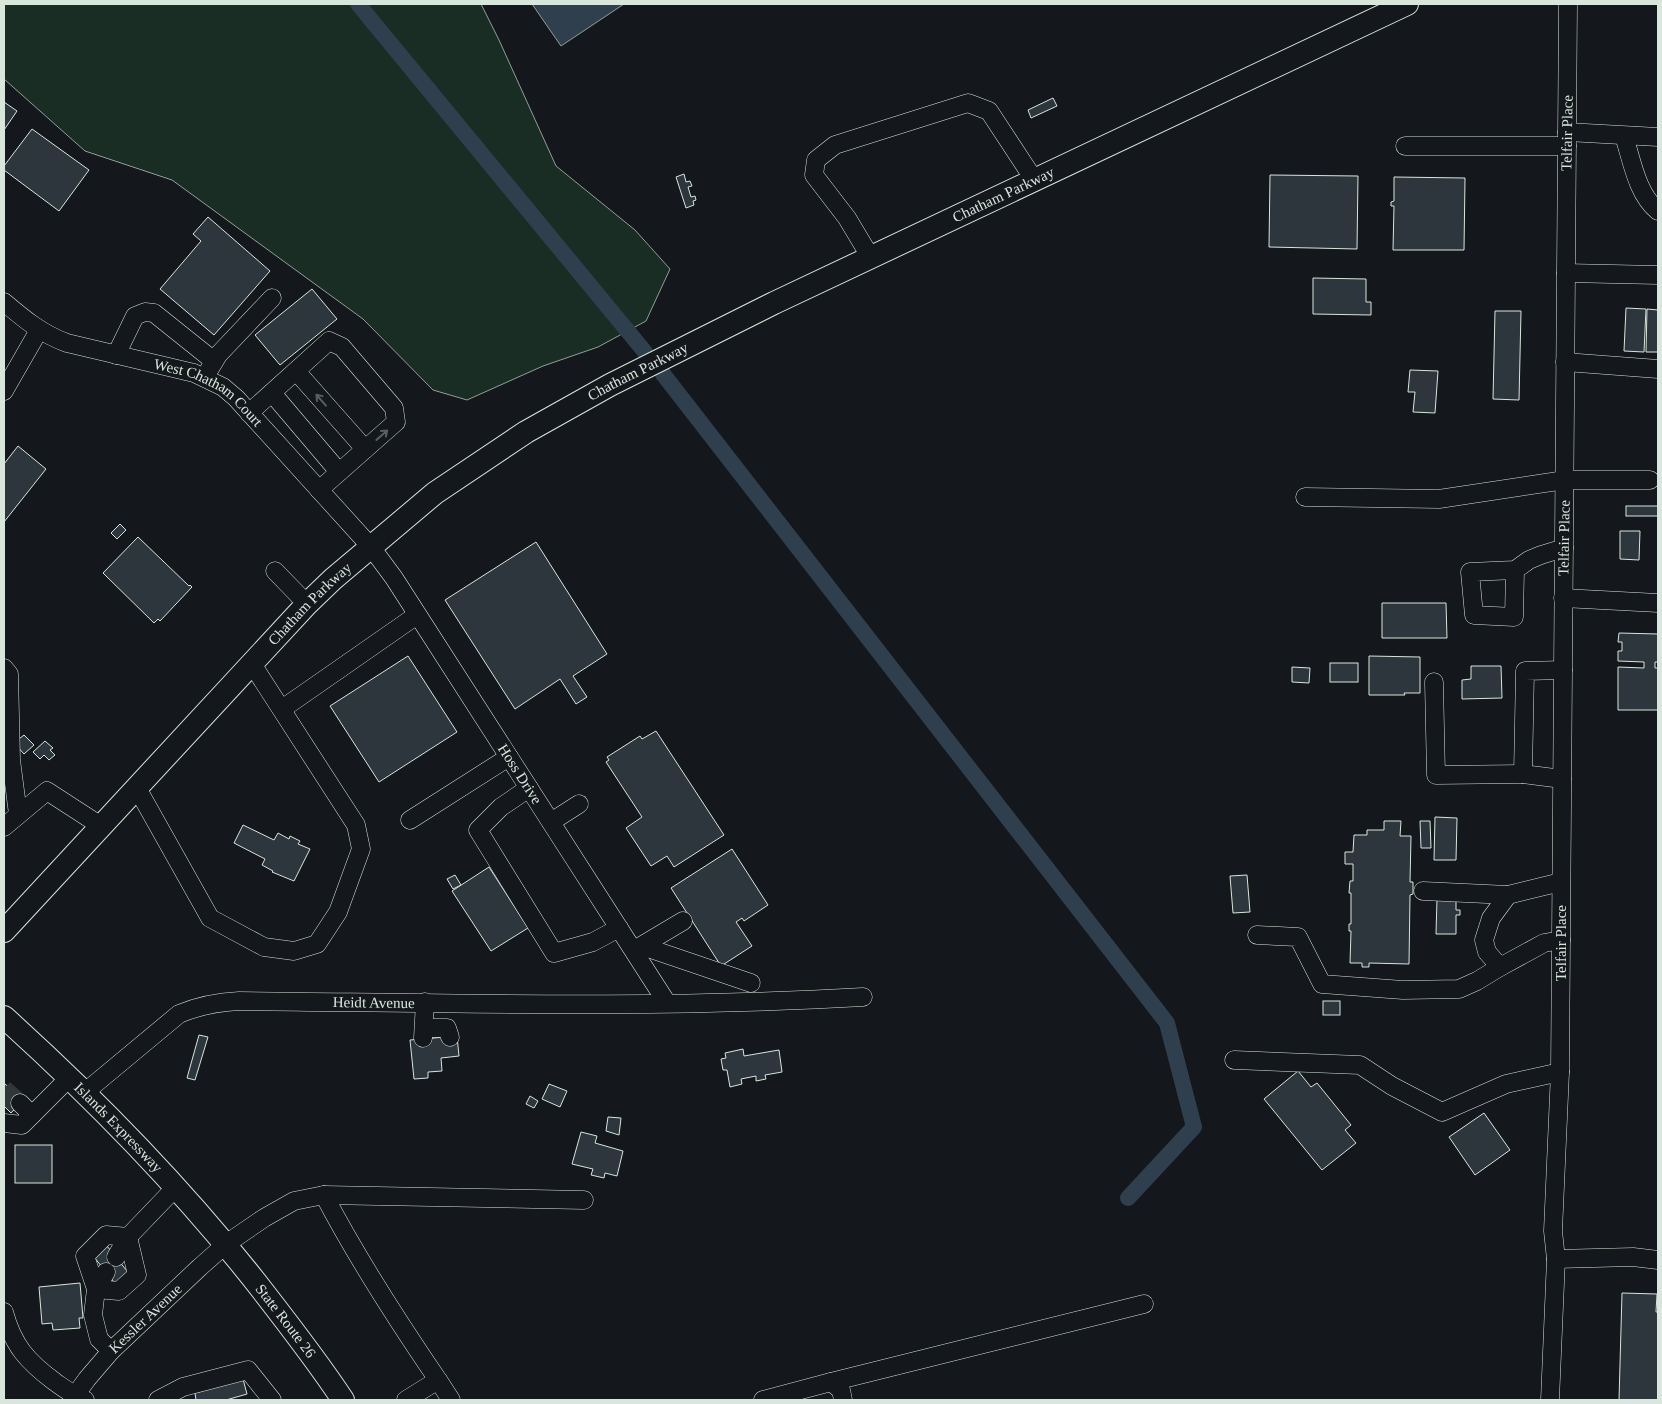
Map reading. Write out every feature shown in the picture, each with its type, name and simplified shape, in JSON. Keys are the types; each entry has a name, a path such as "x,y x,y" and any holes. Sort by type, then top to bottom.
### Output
{"main road":[{"name":"Chatham Parkway","path":"4,931 307,604 435,493 535,427 610,385 774,304 1407,4"},
{"name":"Islands Expressway","path":"7,1026 76,1085 176,1187 226,1244"},
{"name":"State Route 26","path":"226,1244 290,1325 342,1400"}],"street":[{"name":"Telfair Place","path":"1550,1400 1556,1259 1553,1231 1560,1072 1568,4"},
{"path":"871,258 847,218 814,175 816,160 835,145 968,103 989,111 1035,181"},
{"path":"1624,136 1638,183 1652,207 1658,211"},
{"path":"1405,146 1624,136 1658,138"},
{"path":"1566,273 1658,275"},
{"path":"205,377 218,355 272,298"},
{"name":"West Chatham Court","path":"4,302 40,330 67,343 205,377 223,387 371,547"},
{"path":"116,354 136,316 145,312 154,313 214,361"},
{"path":"4,391 40,330"},
{"path":"249,413 329,341 342,347 394,408 396,422 319,490"},
{"path":"1565,362 1658,369"},
{"path":"296,371 365,450"},
{"path":"272,392 339,472"},
{"path":"1305,498 1438,499 1565,480 1650,480"},
{"name":"Hoss Drive","path":"371,547 394,578 619,928 638,948 667,1002"},
{"path":"1515,570 1529,560 1564,548"},
{"path":"275,571 307,604"},
{"path":"1563,598 1658,603"},
{"path":"282,709 417,614"},
{"path":"136,788 210,918 264,947 294,951 317,944 338,912 361,849 356,825 252,664"},
{"path":"4,668 9,674 11,760 18,814"},
{"path":"1523,774 1525,671 1563,670"},
{"path":"1434,682 1436,775 1523,774 1562,779"},
{"path":"410,820 509,757"},
{"path":"529,788 501,808 478,830 554,953 593,942 619,928"},
{"path":"4,827 47,790 101,826"},
{"path":"551,822 579,804"},
{"path":"1423,891 1508,895 1561,882"},
{"path":"1500,967 1487,952 1484,940 1491,918 1508,895"},
{"path":"638,948 683,921"},
{"path":"1258,935 1298,937 1322,984 1403,990 1459,990 1544,943 1561,940"},
{"path":"638,948 751,983"},
{"name":"Heidt Avenue","path":"19,1115 76,1085 169,1021 191,1009 222,1002 584,1004 811,1000 863,997"},
{"path":"425,1002 424,1033 447,1028 450,1037"},
{"path":"1234,1060 1360,1065 1392,1086 1442,1112 1506,1084 1560,1072"},
{"path":"116,1257 128,1237 176,1187"},
{"path":"324,1195 358,1258 392,1313 451,1400"},
{"name":"Kessler Avenue","path":"77,1399 99,1364 200,1267 226,1244 294,1200 324,1195 584,1200"},
{"path":"96,1289 85,1256 106,1235 128,1237"},
{"path":"96,1289 119,1291 137,1274 128,1237"},
{"path":"1556,1259 1633,1258 1658,1260"},
{"path":"106,1272 96,1289 93,1315 99,1339 111,1352"},
{"path":"763,1400 1144,1304"},
{"path":"4,1312 14,1339 23,1354 34,1367 77,1399"},
{"path":"158,1400 183,1387 248,1370 272,1400"},
{"path":"406,1400 438,1380"},
{"path":"831,1382 841,1390 843,1400"}],"green space":[{"path":"4,4 481,4 556,166 635,230 670,269 646,321 598,347 543,366 467,400 433,390 363,319 172,180 85,151 4,79"}],"water":[{"path":"532,4 624,4 561,46"}],"building":[{"path":"1053,98 1057,106 1031,118 1028,110"},
{"path":"4,102 17,111 4,130"},
{"path":"32,129 89,170 59,211 4,170 4,166"},
{"path":"684,174 686,182 690,181 692,186 688,187 691,197 695,196 696,200 693,201 694,205 686,208 676,177"},
{"path":"1270,175 1358,176 1357,249 1269,247"},
{"path":"1394,177 1465,178 1464,250 1393,250 1394,206 1391,206 1391,202 1394,201"},
{"path":"208,217 270,271 214,335 160,289 201,241 193,234"},
{"path":"1313,278 1366,279 1366,302 1371,302 1371,315 1313,314"},
{"path":"312,289 337,319 280,365 255,335"},
{"path":"1626,308 1646,309 1644,352 1624,351"},
{"path":"1647,309 1658,310 1658,352 1646,352"},
{"path":"1495,311 1521,311 1519,400 1493,399"},
{"path":"1410,370 1438,371 1435,413 1413,412 1415,392 1408,392"},
{"path":"18,446 46,469 4,522 4,464"},
{"path":"1626,506 1658,506 1658,516 1626,516"},
{"path":"120,524 126,530 117,539 111,533"},
{"path":"1620,531 1640,531 1639,560 1620,559"},
{"path":"138,537 192,587 160,621 158,619 154,623 103,573"},
{"path":"536,542 607,654 573,676 587,697 576,704 560,679 515,709 445,600"},
{"path":"1382,603 1446,603 1447,638 1382,638"},
{"path":"1619,633 1658,634 1658,662 1655,662 1655,668 1658,668 1658,710 1618,710 1618,667 1644,668 1644,662 1618,661 1618,651 1622,651 1622,642 1618,642"},
{"path":"408,656 457,732 379,782 330,706"},
{"path":"1369,656 1420,657 1420,693 1369,695"},
{"path":"1330,663 1358,663 1358,682 1330,682"},
{"path":"1471,666 1501,666 1502,698 1462,699 1462,680 1471,679"},
{"path":"1292,667 1310,668 1309,683 1292,682"},
{"path":"656,731 724,835 674,867 667,856 651,866 626,828 642,817 606,762 609,760 607,757 640,736 642,739"},
{"path":"24,735 34,745 24,754 14,743"},
{"path":"45,741 53,748 50,750 55,755 49,760 44,755 40,759 33,752"},
{"path":"1435,817 1457,818 1456,860 1434,860"},
{"path":"1384,821 1401,821 1400,836 1411,836 1410,882 1413,882 1413,894 1410,895 1409,964 1369,963 1369,967 1362,967 1362,963 1350,963 1351,931 1349,931 1349,924 1351,924 1351,893 1349,893 1350,881 1353,881 1353,864 1345,864 1345,852 1353,852 1354,835 1367,835 1367,830 1384,830"},
{"path":"1420,821 1430,821 1431,848 1421,848"},
{"path":"243,825 274,840 278,833 289,839 290,836 300,841 298,844 310,849 294,881 272,872 262,865 265,859 234,843"},
{"path":"732,849 768,905 744,921 742,918 736,922 752,946 721,966 671,888"},
{"path":"489,867 528,928 491,951 452,891"},
{"path":"455,875 461,885 453,889 447,879"},
{"path":"1247,875 1250,912 1233,913 1230,876"},
{"path":"1437,899 1456,900 1456,910 1460,910 1460,915 1456,915 1456,934 1436,934"},
{"path":"1323,1001 1340,1001 1340,1015 1323,1015"},
{"path":"199,1035 208,1037 195,1080 187,1078"},
{"path":"457,1036 459,1056 441,1058 442,1071 428,1072 428,1078 414,1079 410,1040"},
{"path":"743,1049 744,1056 779,1050 782,1072 765,1075 766,1079 756,1081 756,1076 741,1079 742,1084 730,1087 727,1070 723,1070 721,1059 726,1058 725,1053"},
{"path":"1298,1071 1311,1087 1317,1083 1351,1125 1345,1130 1356,1143 1322,1170 1264,1099"},
{"path":"4,1083 23,1100 11,1113 4,1106"},
{"path":"549,1084 567,1091 560,1107 542,1099"},
{"path":"530,1096 538,1101 534,1108 526,1104"},
{"path":"1484,1113 1510,1150 1475,1175 1449,1137"},
{"path":"608,1117 621,1118 619,1135 606,1131"},
{"path":"581,1132 597,1136 595,1143 623,1151 617,1176 605,1173 604,1178 591,1175 593,1169 572,1164"},
{"path":"15,1145 52,1145 52,1183 15,1183"},
{"path":"107,1246 131,1276 118,1287 94,1257"},
{"path":"80,1283 83,1318 79,1318 80,1328 53,1330 52,1323 42,1324 39,1287"},
{"path":"1622,1293 1657,1294 1658,1400 1619,1400"},
{"path":"243,1379 247,1394 226,1400 196,1400 195,1393"}],"waterway":[{"path":"358,4 645,352"},
{"path":"663,374 1167,1023 1194,1127 1128,1198"}],"tunnel":[{"path":"4,1089 20,1103"}]}
